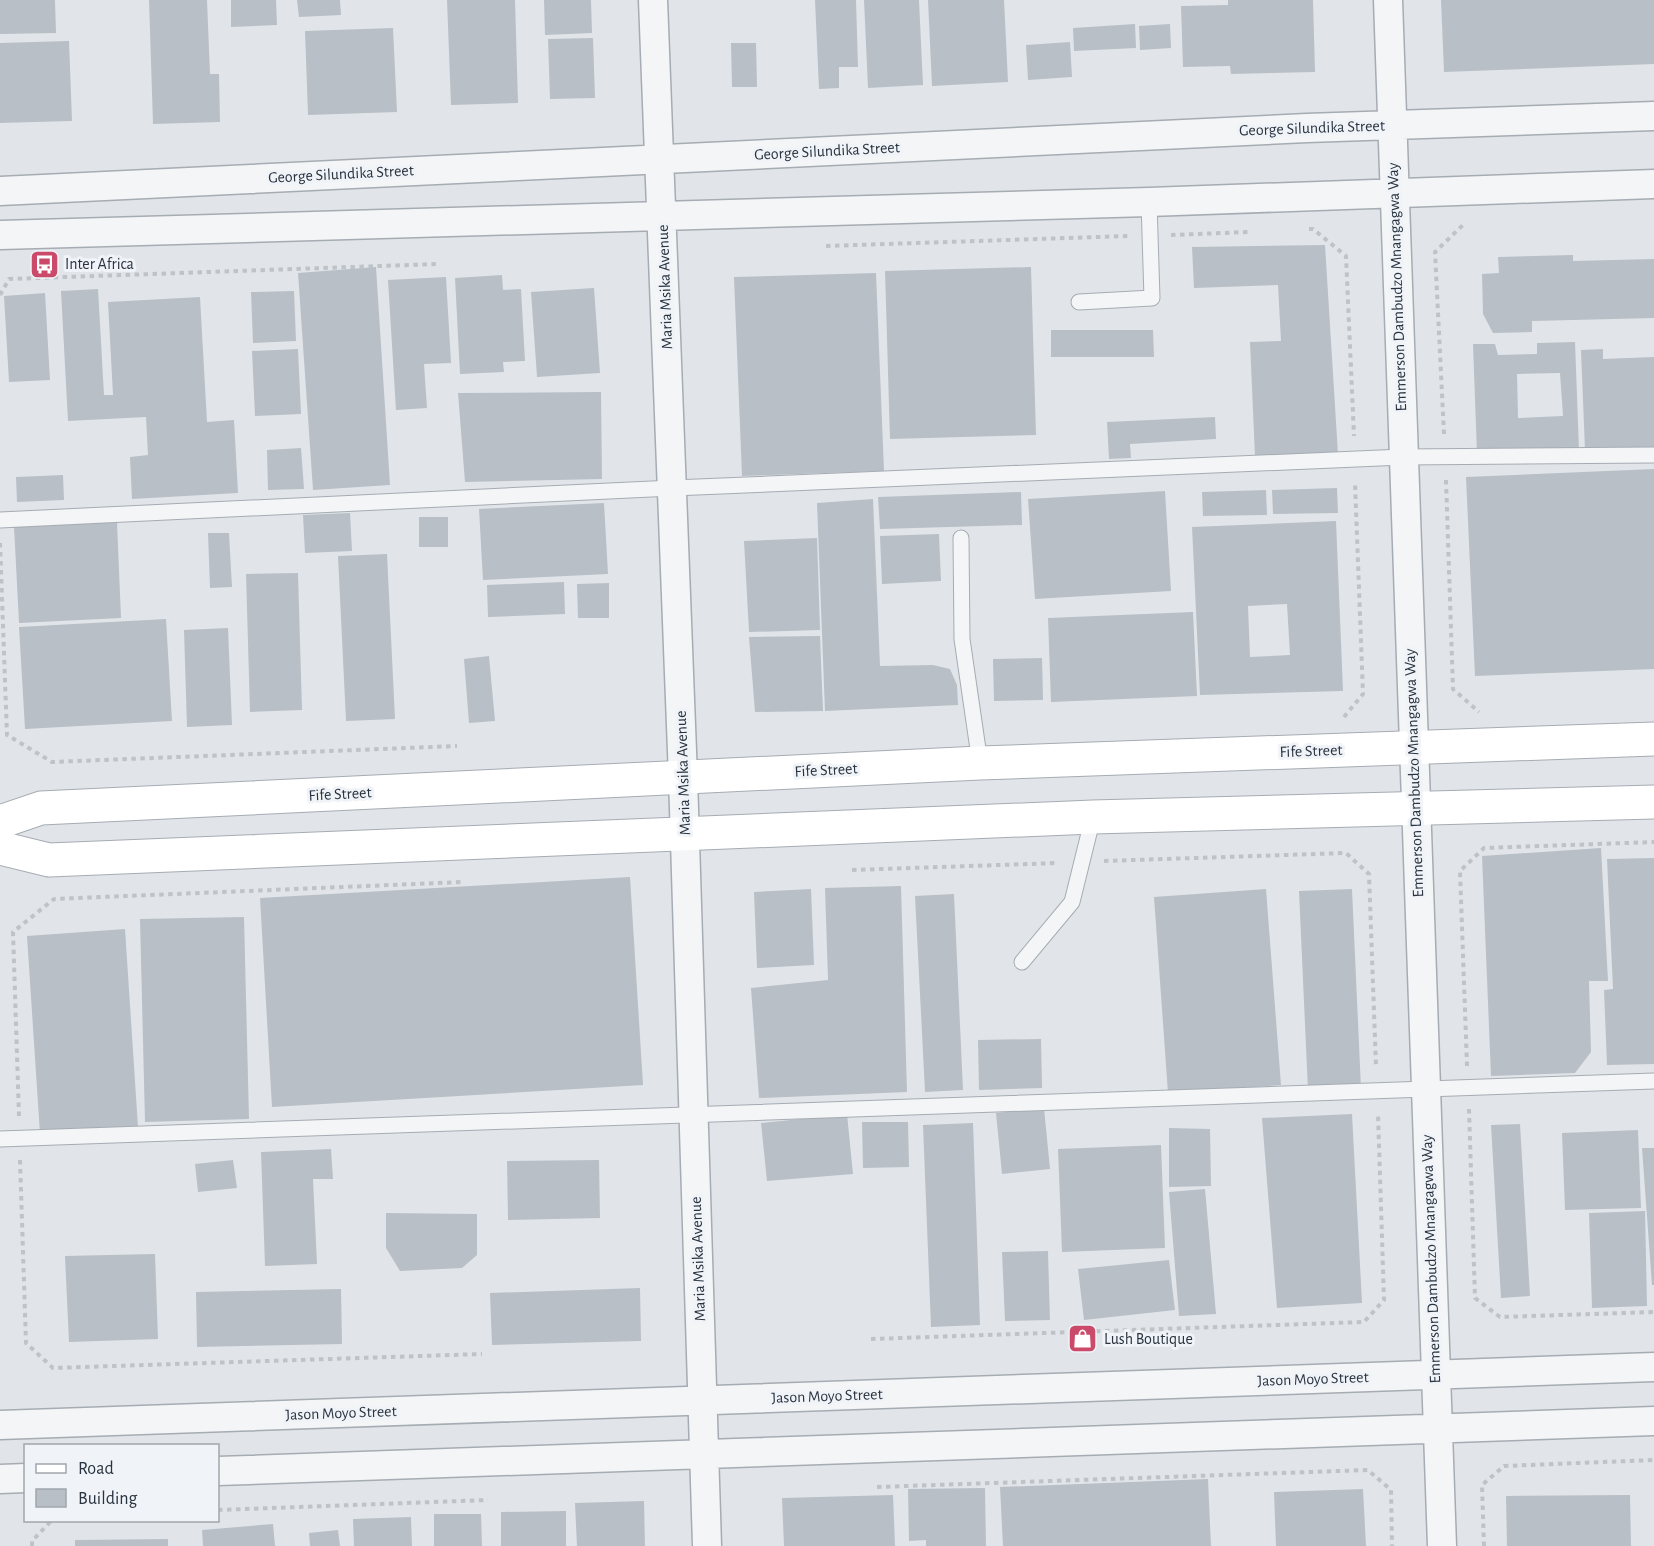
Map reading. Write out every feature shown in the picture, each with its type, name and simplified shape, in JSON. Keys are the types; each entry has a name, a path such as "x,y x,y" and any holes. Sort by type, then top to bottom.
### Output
{"street":[{"name":"Maria Msika Avenue","path":"653,0 673,488 707,1546"},
{"name":"Emmerson Dambudzo Mnangagwa Way","path":"1388,0 1442,1546"},
{"name":"George Silundika Street","path":"0,191 1392,125 1654,116"},
{"path":"0,235 1149,202 1654,184"},
{"name":"Fife Street","path":"0,822 41,808 980,763 1654,739"},
{"path":"0,849 49,860 1093,817 1654,802"},
{"name":"Jason Moyo Street","path":"0,1425 1654,1367"},
{"path":"219,1471 1654,1422"},
{"path":"0,1479 24,1478"}],"lane":[{"path":"1079,302 1152,298 1149,202"},
{"path":"0,520 1403,457 1654,455"},
{"path":"961,538 962,639 980,763"},
{"path":"1022,962 1072,902 1093,817"},
{"path":"0,1139 1654,1081"}],"path":[{"path":"0,295 9,279 437,264"},
{"path":"0,542 7,735 52,762 458,747"},
{"path":"1654,842 1484,848 1460,871 1475,1298 1500,1317 1654,1312"},
{"path":"1484,1546 1482,1485 1504,1466 1654,1461"},
{"path":"877,1487 1368,1470 1390,1490 1392,1546"},
{"path":"219,1510 488,1500"},
{"path":"32,1546 32,1541 51,1522"}],"building":[{"path":"0,0 55,0 56,33 0,34"},
{"path":"149,0 207,0 210,74 219,74 220,122 153,124"},
{"path":"231,0 276,0 277,25 231,27"},
{"path":"297,0 340,0 341,15 299,17"},
{"path":"447,0 515,0 518,103 451,105"},
{"path":"544,0 591,0 592,33 545,35"},
{"path":"815,0 856,0 858,67 839,67 839,88 819,89"},
{"path":"864,0 919,0 923,85 868,88"},
{"path":"928,0 1004,0 1008,82 932,86"},
{"path":"1228,0 1313,0 1315,72 1231,74 1230,66 1183,67 1181,6 1228,5"},
{"path":"1441,0 1654,0 1654,64 1444,72"},
{"path":"1135,24 1136,48 1074,51 1073,28"},
{"path":"1170,24 1171,48 1140,50 1139,26"},
{"path":"393,28 397,112 308,115 305,31"},
{"path":"593,38 595,98 550,99 548,39"},
{"path":"69,41 72,121 0,123 0,43"},
{"path":"1070,42 1072,77 1028,80 1026,45"},
{"path":"731,43 756,43 757,87 732,87"},
{"path":"1325,245 1338,454 1255,457 1250,342 1281,341 1278,285 1194,288 1192,247"},
{"path":"1573,255 1573,261 1654,259 1654,318 1532,321 1532,332 1493,333 1483,314 1482,274 1499,273 1498,257"},
{"path":"376,267 390,485 313,490 298,273"},
{"path":"1031,267 1036,435 890,439 885,271"},
{"path":"876,273 884,471 742,476 734,277"},
{"path":"502,275 503,290 521,289 525,361 503,362 504,372 460,374 455,278"},
{"path":"446,277 451,363 424,364 427,408 396,410 388,280"},
{"path":"594,288 600,373 537,377 531,292"},
{"path":"98,289 104,395 113,395 108,302 200,297 207,422 234,420 238,493 132,499 130,457 148,455 146,417 68,421 61,291"},
{"path":"294,291 296,341 253,343 251,292"},
{"path":"45,293 50,380 9,382 4,296"},
{"path":"1051,330 1153,330 1154,357 1051,357"},
{"path":"1575,342 1579,450 1477,454 1473,344 1495,344 1498,355 1537,354 1537,343","holes":["1560,373 1563,416 1518,418 1517,374"]},
{"path":"298,349 301,414 255,416 252,351"},
{"path":"1603,349 1603,359 1654,357 1654,447 1585,450 1581,350"},
{"path":"601,392 602,479 465,482 458,393"},
{"path":"1215,417 1216,439 1130,444 1131,458 1109,459 1107,422"},
{"path":"301,448 304,489 268,490 267,450"},
{"path":"1654,469 1654,669 1475,676 1466,477"},
{"path":"63,475 64,500 17,502 16,477"},
{"path":"1337,488 1338,513 1273,514 1272,490"},
{"path":"1266,490 1267,515 1203,516 1202,492"},
{"path":"1165,491 1171,591 1035,599 1028,499"},
{"path":"1021,492 1022,525 880,529 878,497"},
{"path":"873,499 880,666 933,665 950,669 957,685 958,705 825,711 817,503"},
{"path":"604,503 608,574 483,580 479,509"},
{"path":"350,513 352,551 305,553 303,515"},
{"path":"419,517 448,517 448,547 419,547"},
{"path":"1336,521 1343,691 1200,695 1192,527","holes":["1287,604 1290,655 1250,657 1248,606"]},
{"path":"117,522 121,618 19,623 14,526"},
{"path":"208,533 229,533 232,587 210,588"},
{"path":"939,534 941,581 882,584 880,536"},
{"path":"817,538 820,630 749,632 744,541"},
{"path":"387,554 395,719 346,721 338,556"},
{"path":"298,573 302,710 250,712 246,574"},
{"path":"564,582 565,614 488,617 487,585"},
{"path":"609,583 609,618 578,618 577,584"},
{"path":"1193,612 1197,696 1051,702 1048,618"},
{"path":"166,619 172,721 25,729 19,627"},
{"path":"228,628 232,725 187,727 184,630"},
{"path":"820,636 823,711 755,712 749,637"},
{"path":"489,656 495,721 469,723 464,659"},
{"path":"1042,658 1043,700 994,701 993,659"},
{"path":"1601,848 1608,981 1589,981 1591,1052 1575,1073 1491,1076 1482,856"},
{"path":"1654,858 1654,1064 1607,1065 1604,990 1613,989 1607,859"},
{"path":"630,877 643,1085 272,1107 260,898"},
{"path":"901,886 907,1092 759,1098 751,988 828,980 825,888"},
{"path":"811,889 814,965 757,968 754,892"},
{"path":"1266,889 1281,1085 1168,1093 1154,897"},
{"path":"1352,889 1361,1089 1308,1091 1299,891"},
{"path":"954,894 963,1090 925,1092 915,896"},
{"path":"244,917 249,1119 145,1122 140,919"},
{"path":"125,929 138,1127 40,1134 27,936"},
{"path":"1041,1039 1042,1088 979,1090 978,1040"},
{"path":"1044,1108 1050,1169 1002,1174 996,1113"},
{"path":"847,1114 853,1174 767,1181 761,1123"},
{"path":"1352,1114 1362,1303 1277,1308 1262,1118"},
{"path":"862,1122 908,1122 909,1167 863,1168"},
{"path":"973,1123 980,1325 931,1327 923,1125"},
{"path":"1520,1124 1530,1296 1501,1298 1491,1125"},
{"path":"1169,1128 1210,1129 1211,1186 1169,1187"},
{"path":"1638,1130 1641,1208 1565,1210 1562,1133"},
{"path":"1161,1145 1165,1248 1062,1252 1058,1149"},
{"path":"1642,1148 1654,1148 1654,1285 1652,1285"},
{"path":"331,1149 333,1179 313,1179 317,1264 265,1266 261,1152"},
{"path":"233,1160 237,1188 198,1192 195,1164"},
{"path":"599,1160 600,1218 508,1220 507,1161"},
{"path":"1205,1189 1216,1314 1179,1316 1169,1192"},
{"path":"1645,1211 1647,1306 1592,1308 1589,1213"},
{"path":"386,1213 477,1214 477,1255 462,1268 400,1271 386,1248"},
{"path":"1048,1251 1050,1320 1005,1321 1002,1252"},
{"path":"155,1254 158,1339 69,1342 65,1256"},
{"path":"1169,1260 1175,1310 1084,1320 1078,1269"},
{"path":"640,1288 641,1341 492,1345 490,1293"},
{"path":"341,1289 342,1344 197,1347 196,1292"},
{"path":"1208,1479 1211,1546 1003,1546 1000,1487"},
{"path":"985,1488 986,1546 926,1546 926,1540 909,1541 908,1489"},
{"path":"1363,1489 1366,1546 1276,1546 1274,1492"},
{"path":"893,1495 895,1546 784,1546 782,1498"},
{"path":"1630,1495 1631,1546 1507,1546 1506,1496"},
{"path":"644,1501 645,1546 577,1546 575,1503"},
{"path":"566,1511 566,1546 501,1546 501,1512"},
{"path":"434,1514 481,1514 482,1546 434,1546"},
{"path":"411,1517 412,1546 354,1546 353,1519"},
{"path":"273,1524 275,1546 203,1546 202,1530"},
{"path":"338,1530 340,1546 310,1546 309,1533"},
{"path":"168,1539 168,1546 75,1546 75,1540"}],"place":[{"name":"Inter Africa","path":"44,264"},
{"name":"Lush Boutique","path":"1083,1339"}]}
